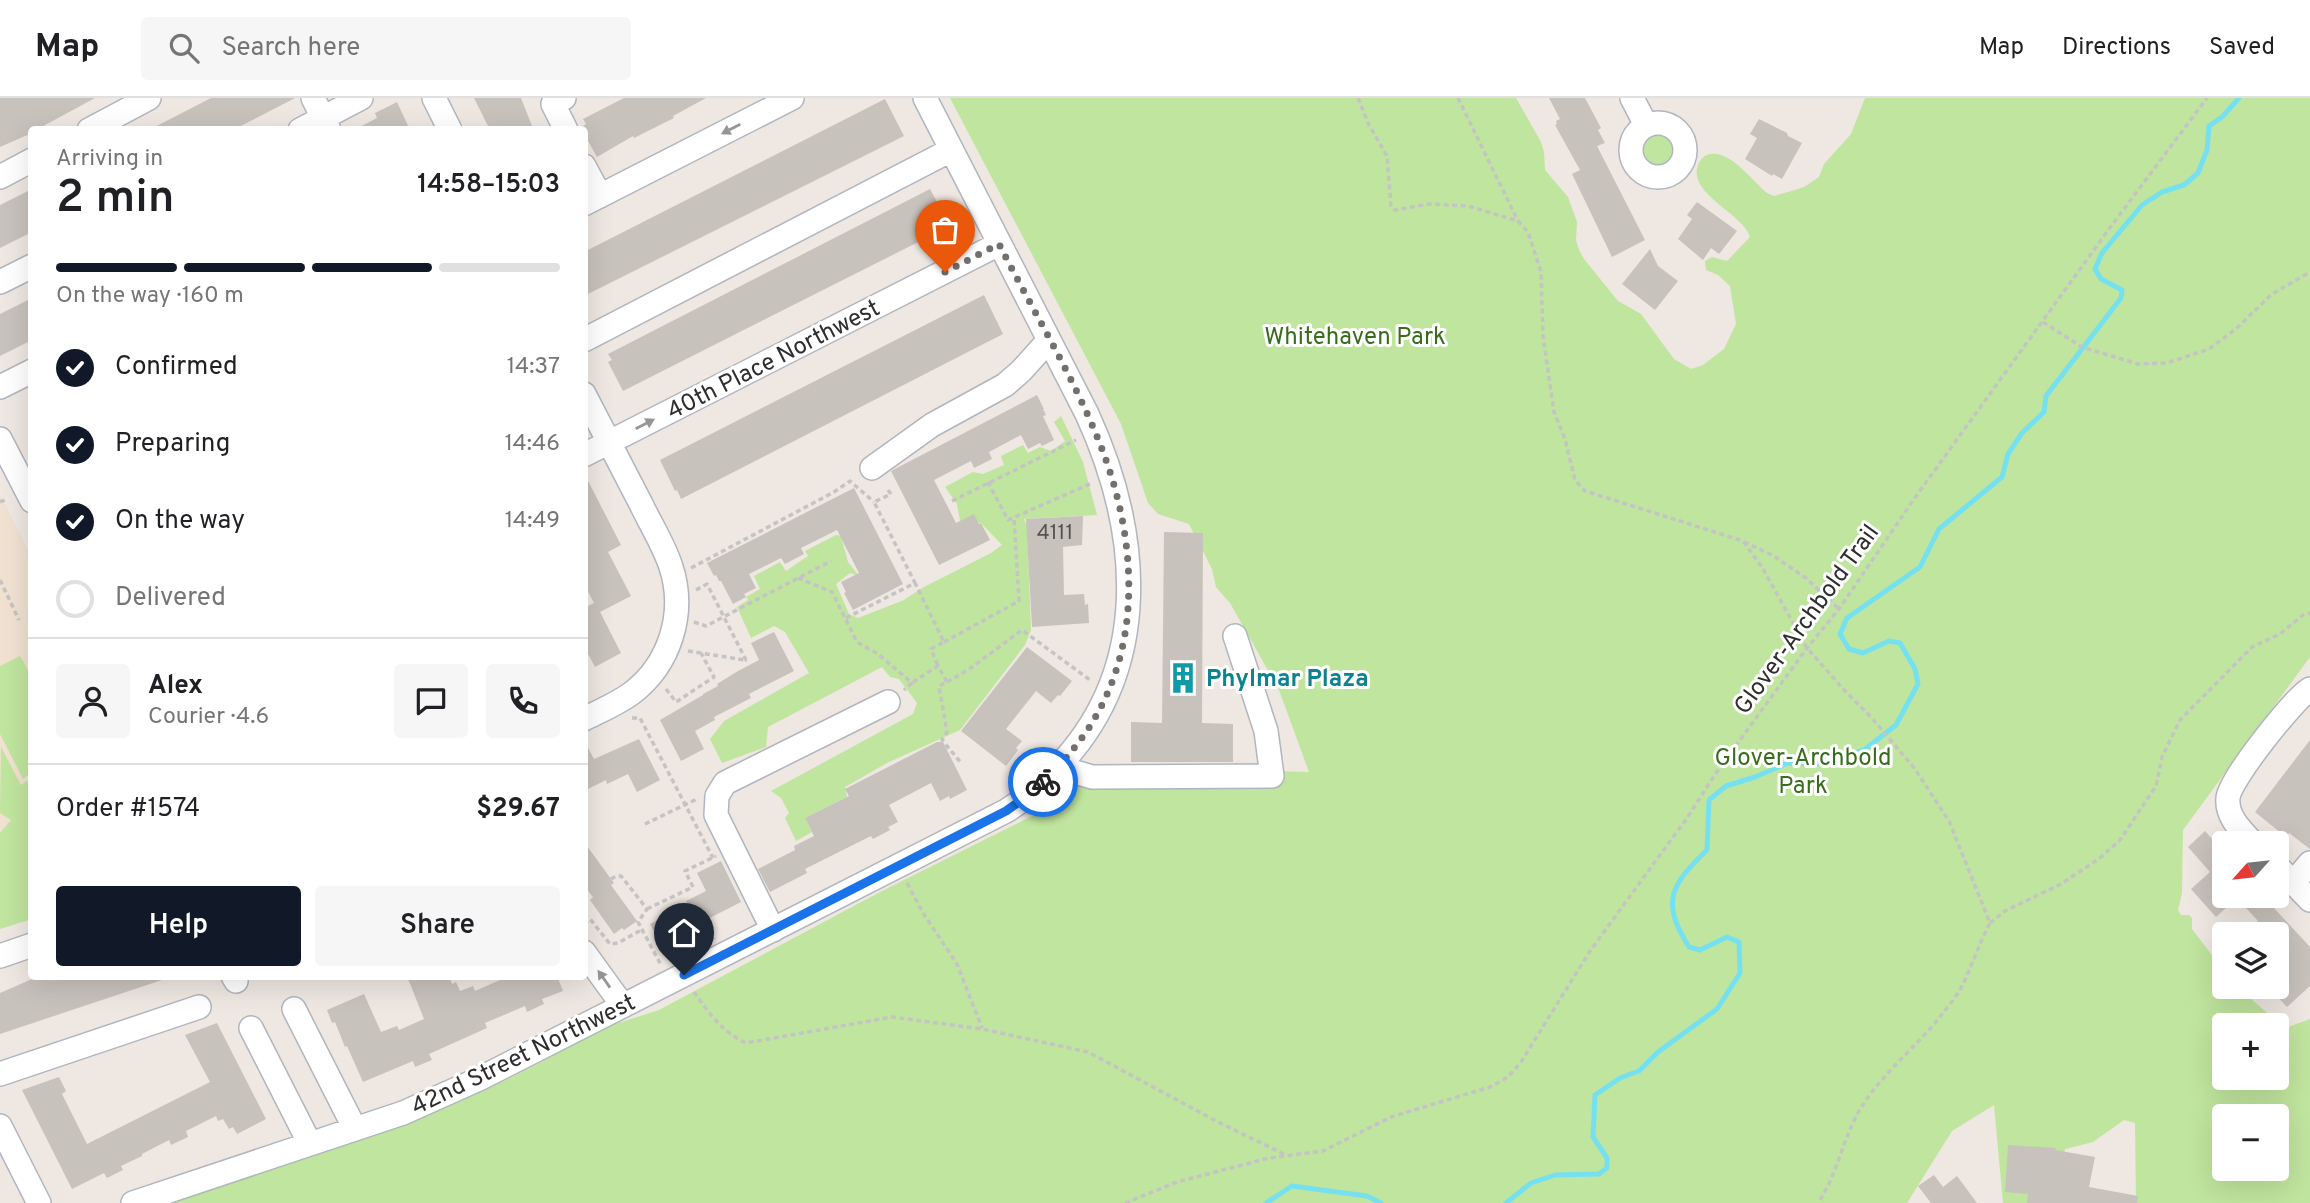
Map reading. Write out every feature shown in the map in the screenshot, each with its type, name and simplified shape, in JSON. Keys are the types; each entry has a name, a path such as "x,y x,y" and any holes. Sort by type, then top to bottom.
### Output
{"street":[{"path":"96,126 149,98"},
{"path":"306,126 322,115 362,98"},
{"path":"434,98 448,126"},
{"path":"592,200 792,98"},
{"name":"42nd Street Northwest","path":"134,1203 355,1129 444,1096 1014,806 1058,767 1094,720 1115,677 1123,646 1129,598 1127,557 1119,506 1103,450 1087,414 925,98"},
{"path":"1632,98 1646,125"},
{"path":"556,100 565,126"},
{"path":"588,338 951,150"},
{"path":"0,177 28,162"},
{"name":"40th Place Northwest","path":"588,453 999,244"},
{"path":"0,282 28,267"},
{"path":"872,468 932,425 1005,385 1049,340"},
{"path":"0,387 28,373"},
{"path":"588,402 663,547 673,574 677,596 675,621 663,656 623,711 588,718"},
{"path":"0,439 24,493"},
{"path":"1058,767 1092,777 1272,776 1266,731 1235,636"},
{"path":"2244,831 2230,814 2227,797 2234,779 2292,706 2310,689"},
{"path":"773,930 716,815 717,796 725,783 888,702"},
{"path":"2293,883 2310,863"},
{"path":"2289,879 2310,900"},
{"path":"0,956 28,946"},
{"path":"588,958 622,1006"},
{"path":"0,1074 199,1007"},
{"path":"294,1009 355,1129"},
{"path":"251,1028 310,1144"},
{"path":"0,1126 39,1203"}],"path":[{"path":"1358,98 1369,125 1387,156 1391,206 1395,210 1429,204 1468,206 1518,221"},
{"path":"1458,98 1518,221 1528,232 1541,272 1543,336 1554,412 1575,480 1585,491 1742,541 1772,555 1806,578 1839,609"},
{"name":"Glover-Archbold Trail","path":"1125,1203 1177,1182 1285,1154 1323,1151 1391,1117 1490,1087 1508,1077 1521,1062 1590,951 1687,818 1716,773 1807,648 1839,609 1914,499 2207,98"},
{"path":"2043,322 2082,347 2138,364 2167,363 2209,349 2237,328 2272,294 2310,272"},
{"path":"952,501 1076,440"},
{"path":"691,568 850,481 874,502 944,642"},
{"path":"988,482 1008,520 1092,482"},
{"path":"874,502 891,494 888,490"},
{"path":"0,502 24,493"},
{"path":"947,682 931,649 1019,601 1014,517"},
{"path":"1742,541 1762,567 1807,648 1915,769 1949,821 1990,923"},
{"path":"694,622 706,626 831,561"},
{"path":"798,578 832,592 858,642 878,654 912,683"},
{"path":"0,580 19,620"},
{"path":"845,619 915,583"},
{"path":"688,651 748,659 707,584 695,591"},
{"path":"1818,1203 1827,1190 1860,1109 1878,1082 1916,1044 1964,984 1990,923 2005,911 2061,884 2100,858 2120,840 2156,786 2162,757 2180,720 2252,647 2280,634 2303,615 2310,613"},
{"path":"962,764 942,740 947,732 939,686 968,670 1022,630 1092,682"},
{"path":"666,689 676,702 714,677 701,653"},
{"path":"888,702 938,666"},
{"path":"623,711 640,718 715,857 685,872 693,887 647,909 638,922 661,965"},
{"path":"645,824 685,804"},
{"path":"898,866 923,913 957,964 982,1029"},
{"path":"611,879 621,876 647,909"},
{"path":"588,921 590,919 602,931 610,944 618,943 643,929"},
{"path":"697,947 693,942 711,932 714,939"},
{"path":"684,975 719,1024 735,1038 746,1043 892,1017 982,1029 1087,1052 1218,1122 1285,1154"}],"shaded area":[{"path":"0,495 28,549 28,849 0,864"}],"green space":[{"name":"Glover-Archbold Park","path":"950,98 1516,98 1541,142 1545,170 1568,197 1577,222 1576,240 1584,259 1618,301 1641,314 1674,359 1691,369 1703,365 1724,349 1736,324 1730,286 1718,275 1706,270 1705,261 1712,257 1727,261 1750,237 1745,228 1700,185 1698,165 1702,158 1708,155 1718,154 1733,161 1767,193 1774,196 1804,187 1819,177 1824,164 1851,134 1865,98 2310,98 2310,657 2183,830 2182,893 2178,910 2181,915 2189,915 2192,918 2192,929 2212,955 2212,999 2251,999 2267,1013 2212,1013 2212,1090 2289,1090 2289,1027 2310,1019 2310,1203 2136,1203 2135,1123 2124,1120 2093,1142 2065,1149 2054,1203 2003,1203 1994,1105 1952,1131 1907,1203 154,1203 277,1168 331,1145 395,1128 510,1078 612,1025 659,1010 880,892 1058,803 1086,766 1309,772 1279,690 1230,603 1216,587 1212,569 1189,524 1158,514 1148,503 1121,424"},
{"path":"1657,133 1669,138 1674,150 1669,162 1657,167 1645,162 1640,150 1645,138"},
{"path":"1061,416 1083,462 1097,515 1024,519 1027,526 1031,630 1025,645 960,730 887,763 845,787 847,797 805,818 812,832 796,841 785,818 789,813 781,798 771,791 913,714 917,703 899,679 890,677 882,667 768,727 766,747 722,763 710,739 724,721 809,673 785,632 774,626 751,638 737,607 748,600 746,597 760,589 754,576 780,562 786,571 808,556 805,551 836,535 841,536 848,562 859,576 850,573 836,584 849,614 858,618 904,600 1002,545 981,523 960,521 957,504 945,487 973,472 983,474 1004,465 1001,456 1023,445 1028,453 1040,447 1051,451 1065,441 1054,422"},
{"path":"20,656 28,670 28,775 23,779 0,734 0,666"},
{"path":"1,747 21,785 28,780 28,920 0,929 0,833 11,820 0,813"}],"building":[{"path":"0,98 95,98 43,126 28,126 28,135 0,147"},
{"path":"211,98 295,98 241,126 157,126"},
{"path":"474,98 521,98 532,126 488,126"},
{"path":"624,98 706,98 673,116 674,118 634,138 633,136 597,157 588,141 588,126 583,126 586,124 583,119"},
{"path":"1549,98 1585,98 1601,128 1598,130 1605,143 1597,146 1645,240 1612,257 1572,174 1580,170 1555,125 1560,119"},
{"path":"885,99 904,136 588,294 588,250"},
{"path":"397,102 408,126 362,126 377,118 375,113"},
{"path":"1759,119 1802,143 1782,179 1773,174 1772,176 1745,159 1757,138 1750,134"},
{"path":"930,189 950,226 623,391 608,362 612,360 608,354"},
{"path":"28,191 28,234 0,248 0,205"},
{"path":"1697,202 1737,231 1719,254 1711,248 1703,260 1678,239 1692,219 1687,215"},
{"path":"1650,249 1658,266 1678,281 1655,310 1622,284"},
{"path":"984,295 1003,334 681,499 677,490 675,491 660,460"},
{"path":"28,300 28,342 0,356 0,314"},
{"path":"1037,395 1054,440 1028,449 1021,435 989,452 992,459 974,468 971,461 934,480 956,523 974,514 990,540 939,565 891,471"},
{"path":"588,481 621,545 608,552 631,596 600,612 621,653 595,667 588,654 588,606 594,603 588,592"},
{"path":"854,488 903,584 853,610 841,582 859,573 837,530 801,548 804,554 785,564 781,558 749,574 756,588 733,604 721,581 714,576 707,563"},
{"path":"1083,516 1082,545 1063,547 1064,595 1084,594 1085,605 1088,604 1089,623 1032,627 1026,519"},
{"name":"Phylmar Plaza","path":"1164,532 1203,533 1202,723 1233,724 1233,762 1131,762 1131,722 1162,723"},
{"path":"774,632 794,671 749,694 751,698 714,717 715,720 695,731 704,749 681,761 660,720 759,660 751,643"},
{"path":"1027,647 1072,681 1051,703 1036,691 1006,729 1022,741 1006,766 961,731"},
{"path":"639,739 660,780 637,792 628,774 607,784 606,780 588,789 588,748 594,759"},
{"path":"2310,740 2310,849 2289,831 2279,831 2255,812"},
{"path":"937,742 943,742 967,790 940,801 931,783 889,805 898,822 888,827 890,830 873,839 871,836 805,869 807,873 770,892 758,869 795,850 794,846 814,836 805,818 849,796 845,789"},
{"path":"2205,831 2212,839 2212,908 2226,908 2216,917 2191,889 2210,872 2188,847"},
{"path":"588,847 637,921 614,934 590,900 593,897 588,891"},
{"path":"721,861 741,902 698,924 700,928 662,947 650,924 688,905 686,901 706,891 697,873"},
{"path":"2246,908 2274,908 2287,922 2257,922"},
{"path":"2289,924 2310,947 2310,986 2287,1007 2279,999 2289,999"},
{"path":"30,980 162,980 0,1034 0,993"},
{"path":"409,980 450,980 452,984 456,982 460,991 473,986 475,991 500,980 559,980 563,991 542,999 544,1004 527,1012 525,1006 485,1023 487,1028 429,1054 432,1060 415,1067 413,1061 363,1082 327,1010 364,994 381,1032 397,1026 399,1030 424,1019"},
{"path":"217,1023 266,1119 237,1134 233,1127 229,1129 223,1119 218,1121 216,1116 186,1131 188,1137 171,1145 169,1140 121,1166 123,1170 107,1178 104,1173 72,1189 22,1090 59,1077 66,1091 62,1094 87,1144 210,1082 185,1035"},
{"path":"2008,1145 2056,1148 2055,1150 2095,1157 2089,1187 2138,1196 2137,1203 2027,1203 2028,1194 2005,1192"},
{"path":"1934,1175 1943,1187 1957,1176 1977,1203 1931,1203 1918,1186"}],"waterway":[{"path":"1506,1203 1531,1183 1555,1175 1599,1174 1607,1168 1607,1158 1593,1137 1595,1095 1620,1078 1639,1071 1658,1052 1717,1009 1740,973 1739,942 1727,937 1700,950 1689,947 1680,931 1672,905 1678,884 1707,850 1709,800 1726,786 1788,763 1817,764 1864,750 1896,725 1918,684 1915,669 1900,643 1889,641 1863,653 1849,649 1840,634 1847,618 1920,567 1939,529 2002,477 2008,454 2022,433 2044,412 2046,396 2121,298 2122,290 2101,279 2095,269 2102,253 2142,205 2162,192 2184,185 2198,173 2207,150 2209,126 2222,117 2239,98"},
{"path":"1266,1203 1292,1186 1367,1196 1381,1203"}],"way so far":[{"path":"945,272 999,244 1096,432 1111,474 1123,523 1129,598 1126,630 1117,669 1090,727 1043,782"}],"place":[{"name":"Phylmar Plaza","path":"1183,678"}],"route":[{"path":"684,975 1006,811 1043,782"}],"park label":[{"name":"Whitehaven Park","path":"1355,336"}]}
